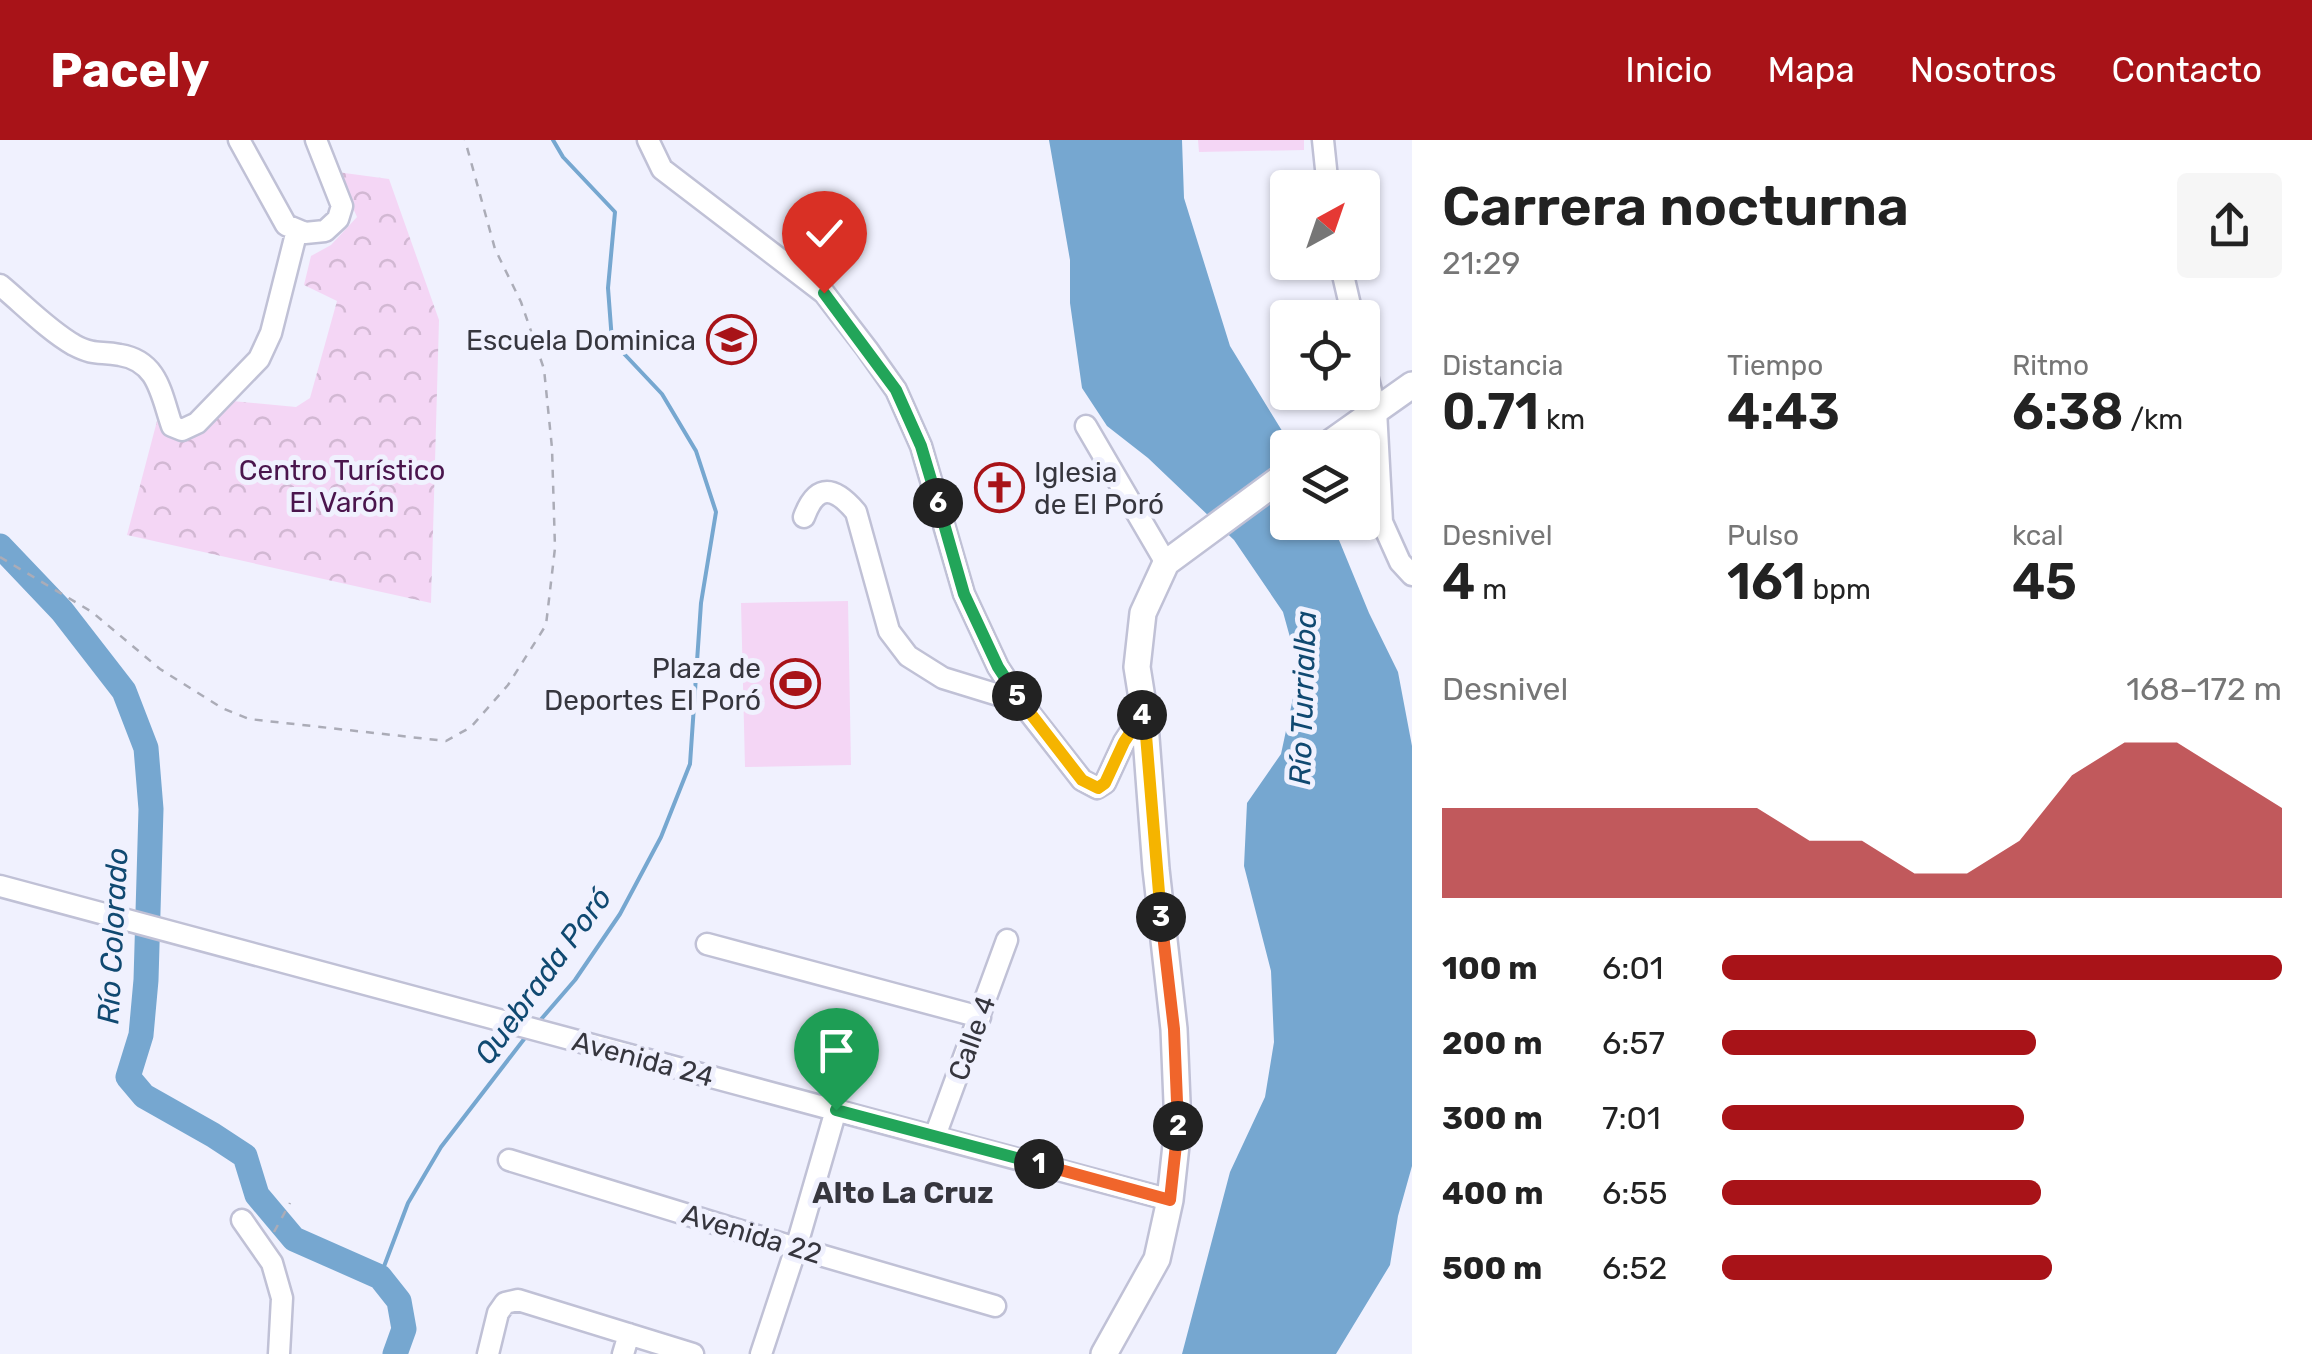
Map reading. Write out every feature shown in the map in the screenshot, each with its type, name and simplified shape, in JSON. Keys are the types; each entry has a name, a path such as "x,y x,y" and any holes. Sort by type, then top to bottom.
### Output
{"main road":[{"path":"1380,407 1412,385"},
{"path":"1348,430 1376,410"},
{"path":"1104,1354 1158,1259 1170,1200 1178,1126 1174,1029 1144,711 1136,666 1143,613 1166,563 1270,487"}],"street":[{"path":"238,140 286,225 305,233 325,232 338,219 342,206 316,140"},
{"path":"648,140 662,169 824,293 896,390 921,446 964,594 998,667 1082,780 1098,788 1105,783 1144,711"},
{"path":"1323,140 1326,170"},
{"path":"0,286 70,343 94,354 118,354 140,360 154,374 172,426 182,430 197,423 259,359 271,333 297,230"},
{"path":"1376,410 1382,522 1400,562 1412,575"},
{"path":"1086,426 1166,563"},
{"path":"804,518 809,504 820,494 832,492 844,498 856,512 888,631 908,656 943,678 1021,702"},
{"name":"Avenida 24","path":"0,886 1170,1200"},
{"name":"Calle 4","path":"935,1136 1008,940"},
{"path":"706,944 980,1017"},
{"path":"760,1354 836,1110"},
{"name":"Avenida 22","path":"509,1160 995,1306"},
{"path":"242,1220 272,1263 282,1298 279,1354"},
{"path":"488,1354 498,1313 505,1302 518,1300 626,1344 693,1354"}],"path":[{"path":"0,557 92,612 160,669 222,708 249,719 446,740 471,727 508,684 546,626 554,548 552,448 544,368 521,302 495,249 465,140"},
{"path":"275,1228 290,1203"}],"green space":[{"path":"1198,140 1304,140 1304,150 1199,152"},
{"name":"Centro Turístico El Varón","path":"337,172 389,179 439,320 431,603 127,535 157,421 182,442 209,425 232,401 296,407 310,398 337,301 304,285 311,256 331,245 357,217"},
{"name":"Plaza de Deportes El Poró","path":"848,601 851,765 745,767 741,603"}],"water":[{"name":"Río Turrialba","path":"1049,140 1182,140 1184,198 1230,346 1282,430 1270,430 1270,540 1339,540 1398,672 1412,746 1412,1166 1390,1265 1336,1354 1182,1354 1230,1172 1265,1097 1274,1042 1271,971 1244,866 1247,803 1281,754 1299,670 1283,612 1234,540 1148,458 1107,426 1082,388 1070,303 1070,260"}],"waterway":[{"name":"Quebrada Poró","path":"537,1024 575,980 620,914 661,837 690,764 701,603 716,512 696,451 662,394 612,341 608,288 615,212 563,157 553,140"},
{"name":"Río Colorado","path":"0,546 62,611 124,691 146,748 151,809 146,980 141,1035 128,1077 144,1096 245,1156 257,1195 294,1239 380,1277 399,1301 404,1329 395,1354"},
{"name":"Quebrada Poró","path":"380,1277 408,1203 441,1147 528,1034"}],"place":[{"name":"Escuela Dominica","path":"731,340"},
{"name":"Iglesia de El Poró","path":"999,488"},
{"name":"Plaza de Deportes El Poró","path":"796,684"}],"district":[{"name":"Alto La Cruz","path":"903,1193"}],"route":[{"path":"824,293 896,390 921,446 964,594 998,667 1082,780 1098,788 1105,783 1144,711 1174,1029 1178,1126 1170,1200 836,1110"}]}
